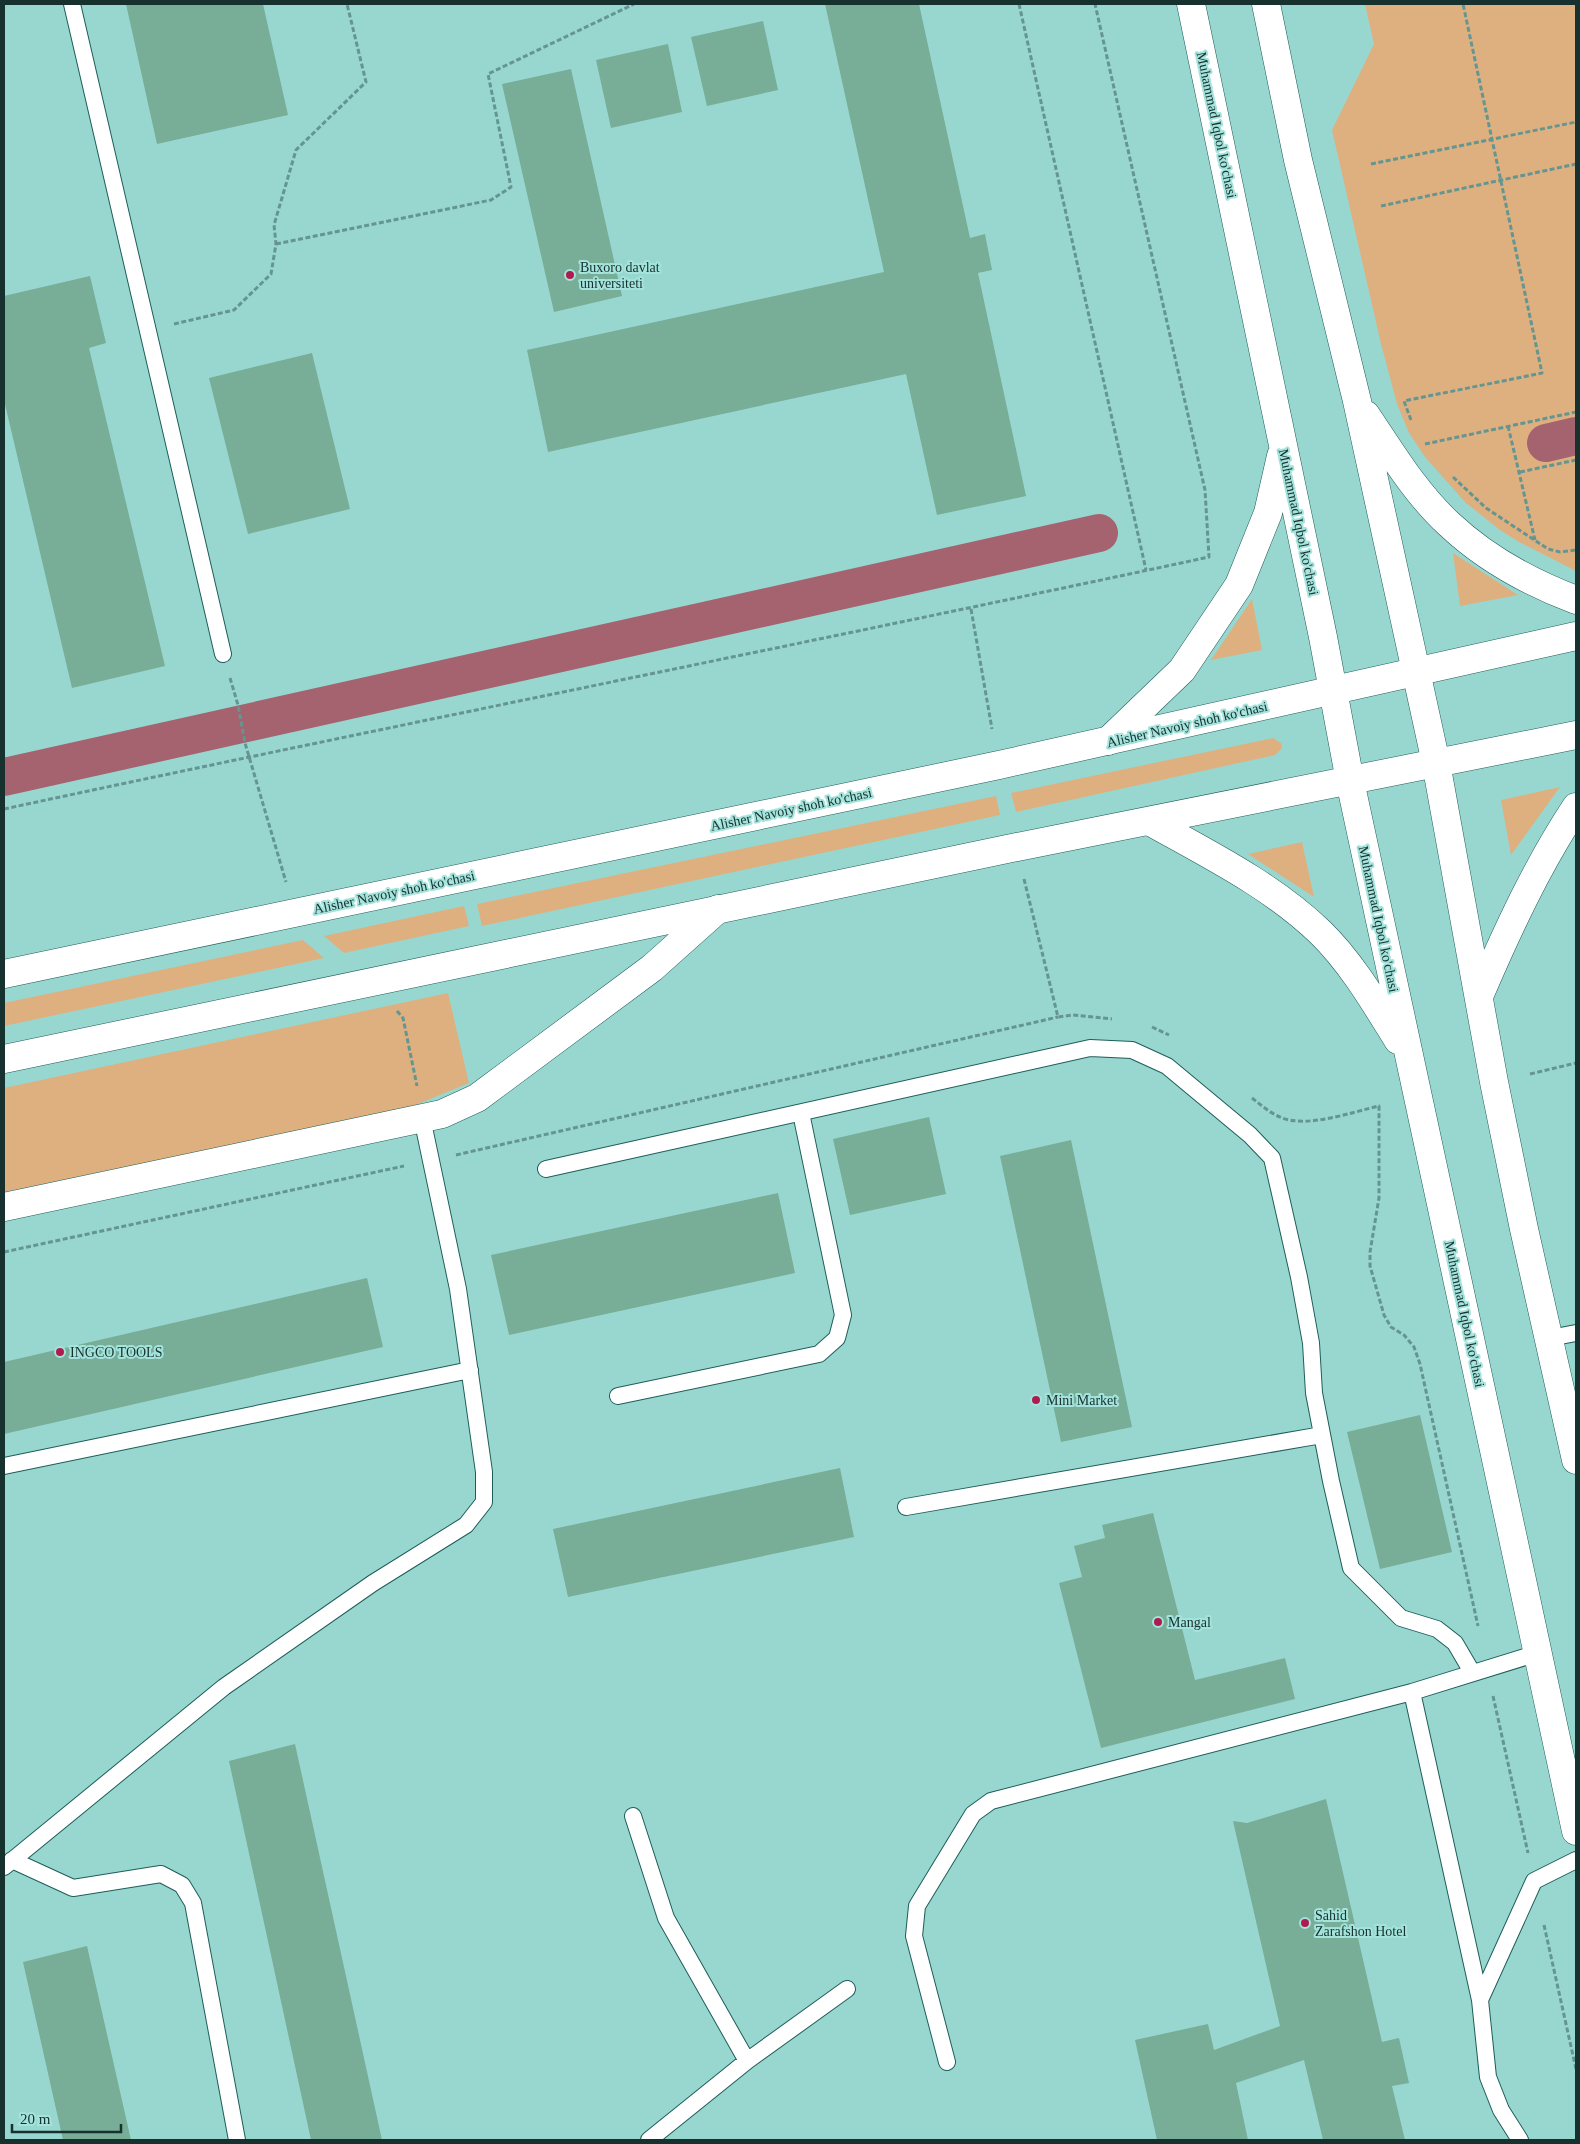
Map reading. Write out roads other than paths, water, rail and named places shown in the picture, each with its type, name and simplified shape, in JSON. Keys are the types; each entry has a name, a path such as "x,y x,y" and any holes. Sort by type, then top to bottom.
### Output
{"main road":[{"name":"Muhammad Iqbol ko'chasi","path":"1191,4 1284,448 1350,781 1408,1058 1576,1832"},
{"path":"1266,4 1298,160 1357,402 1436,763 1509,1156 1563,1335 1576,1460"},
{"path":"1357,402 1395,459 1448,524 1503,564 1576,600"},
{"path":"1108,742 1182,670 1239,586 1268,513 1284,448"},
{"name":"Alisher Navoiy shoh ko'chasi","path":"4,974 1108,742 1576,636"},
{"path":"4,1059 1017,847 1151,822 1576,735"},
{"path":"1480,994 1525,895 1550,847 1576,807"},
{"path":"1151,822 1252,879 1320,932 1368,991 1408,1058"},
{"path":"4,1207 442,1114 478,1098 652,968 718,909"}],"lane":[{"path":"72,4 222,654"},
{"path":"546,1169 1090,1048 1132,1050 1167,1066 1250,1135 1272,1158 1299,1277 1311,1343 1314,1393 1322,1435 1352,1568 1401,1618 1437,1629 1456,1643 1479,1670"},
{"path":"618,1396 819,1354 837,1338 843,1314 801,1112"},
{"path":"237,2140 193,1903 182,1885 161,1874 73,1888 8,1863 224,1688 373,1583 466,1525 484,1502 484,1472 458,1289 422,1118"},
{"path":"4,1466 470,1370"},
{"path":"906,1507 1322,1435"},
{"path":"946,2062 914,1936 917,1906 974,1814 992,1801 1412,1692 1538,1653"},
{"path":"1412,1692 1480,2000 1488,2077 1502,2110 1520,2140"},
{"path":"633,1816 666,1918 747,2062"},
{"path":"1480,2000 1534,1881 1576,1860"},
{"path":"649,2140 747,2062 847,1989"}],"waterway":[{"path":"1546,443 1576,436"},
{"path":"4,777 1099,533"}],"place":[{"name":"Buxoro davlat universiteti","path":"570,275"},
{"name":"INGCO TOOLS","path":"60,1352"},
{"name":"Mini Market","path":"1036,1400"},
{"name":"Mangal","path":"1158,1622"},
{"name":"Sahid Zarafshon Hotel","path":"1305,1923"}]}
